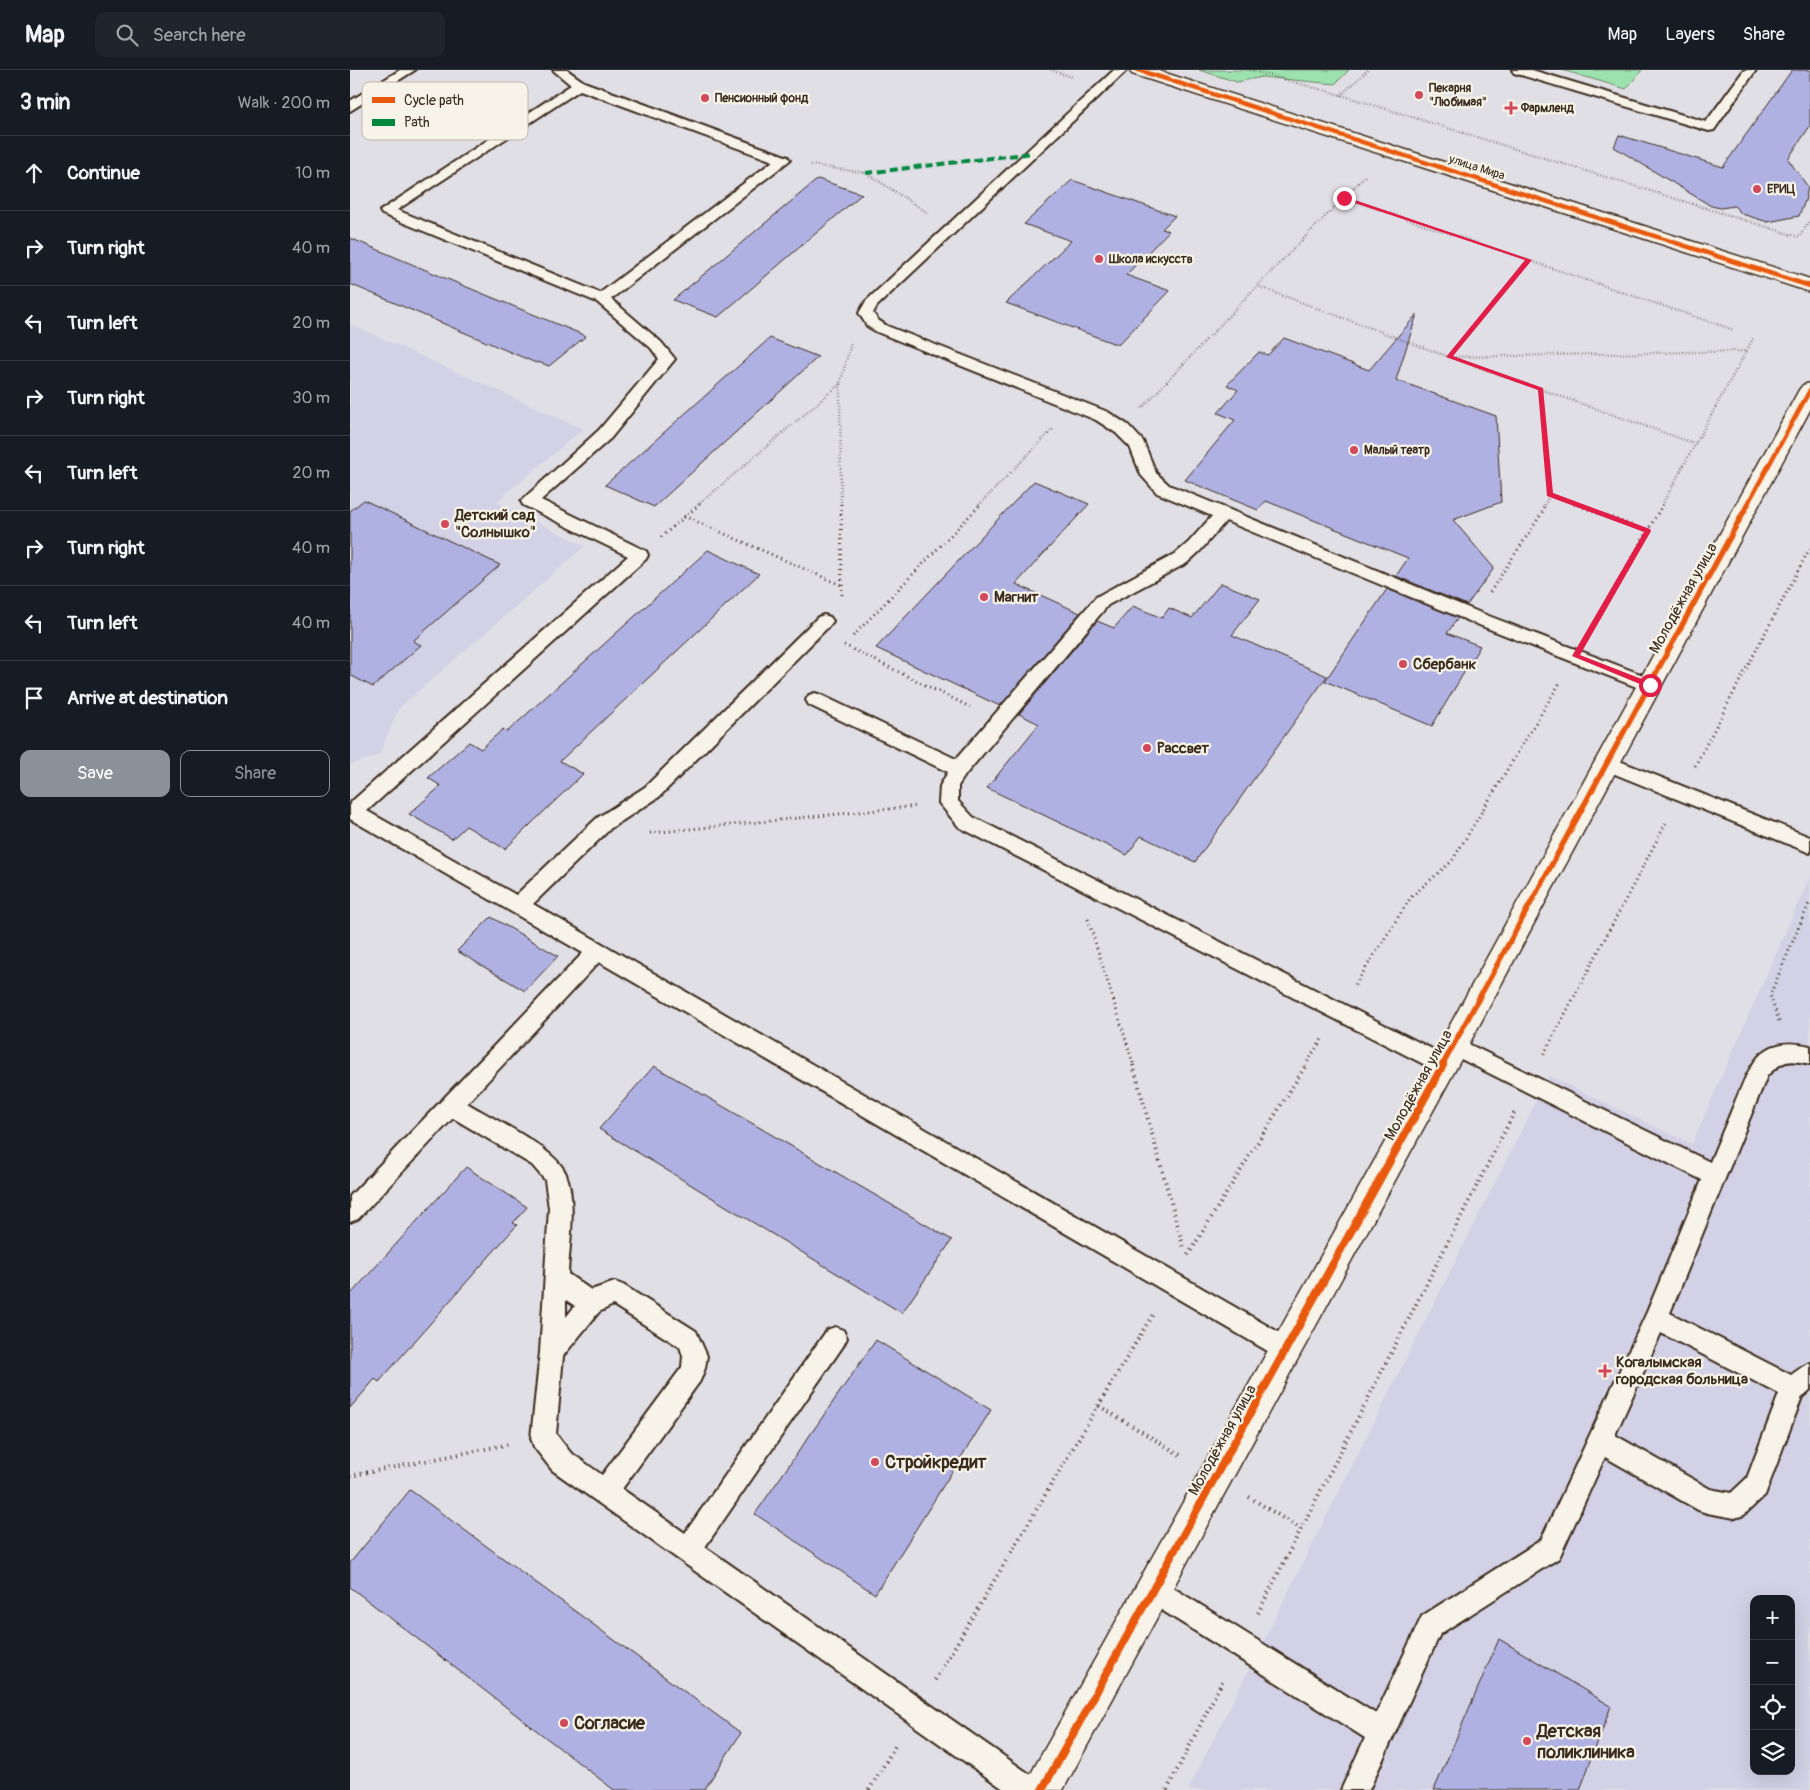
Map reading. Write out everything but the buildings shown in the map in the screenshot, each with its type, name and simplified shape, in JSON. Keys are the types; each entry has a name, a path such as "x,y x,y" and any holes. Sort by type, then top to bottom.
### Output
{"street":[{"name":"улица Мира","path":"1138,70 1810,286"},
{"name":"Молодёжная улица","path":"1042,1790 1448,1056 1810,390"}],"lane":[{"path":"390,82 409,70"},
{"path":"559,70 578,85 783,160"},
{"path":"1121,70 871,304 866,313 872,323 882,329 1102,416 1122,428 1137,445 1149,475 1163,489 1475,617 1650,685"},
{"path":"1518,70 1709,127 1749,72"},
{"path":"1730,70 1749,72"},
{"path":"528,118 578,85"},
{"path":"350,107 362,99"},
{"path":"495,140 387,211 602,299 656,344 667,359 605,434 528,501 640,555 352,811 1286,1349"},
{"path":"602,299 783,160"},
{"path":"1223,514 1195,547 1175,563 1120,589 1102,601 959,768 949,786 948,803 966,822 1338,1013 1448,1056 1529,1084 1716,1176"},
{"path":"518,906 604,822 652,792 824,621"},
{"path":"814,700 959,768"},
{"path":"1607,763 1810,845"},
{"path":"350,1212 598,951"},
{"path":"1355,1790 1430,1625 1550,1549 1656,1318 1759,1070 1772,1056 1800,1052"},
{"path":"452,1106 540,1158 556,1176 560,1208 552,1352 542,1438 561,1461 1028,1790"},
{"path":"556,1279 591,1304"},
{"path":"552,1352 591,1304 602,1296 615,1293 623,1296 688,1338 694,1347 696,1361 692,1373 604,1492"},
{"path":"1601,1441 1707,1501 1735,1506 1756,1486 1802,1382 1656,1318"},
{"path":"687,1551 835,1338"},
{"path":"1153,1590 1381,1733"}],"path":[{"path":"1250,70 1341,95 1799,237 1810,220"},
{"path":"1341,95 1368,70"},
{"path":"783,160 866,173 951,228"},
{"path":"1122,428 1256,286 1368,173"},
{"path":"1344,198 1734,330"},
{"path":"1449,357 1529,260"},
{"path":"1256,286 1449,357 1696,444"},
{"path":"842,602 840,384 853,338 866,313"},
{"path":"1076,878 1142,1093 1186,1259 1411,897 1452,861 1576,656 1648,531 1754,337"},
{"path":"1449,357 1747,351"},
{"path":"640,555 840,384"},
{"path":"1475,617 1542,513 1550,494 1541,389"},
{"path":"843,646 1076,406"},
{"path":"1550,494 1648,531"},
{"path":"684,516 841,585"},
{"path":"1167,1790 1529,1084 1810,548"},
{"path":"843,637 843,646"},
{"path":"843,646 1000,721"},
{"path":"585,839 948,803"},
{"path":"1800,1052 1770,995 1810,902"},
{"path":"869,1790 1171,1283"},
{"path":"350,1476 542,1438"}],"shaded area":[{"name":"Детский сад \"Солнышко\"","path":"350,324 583,429 496,502 585,546 399,708 379,755 350,765"},
{"name":"Когалымская городская больница","path":"1810,876 1810,1790 1188,1790 1549,1076 1692,1144"}],"green space":[{"path":"1199,70 1349,70 1335,84 1262,77 1237,82"},
{"path":"1562,70 1642,70 1626,89"}],"marked path":[{"path":"866,173 1033,153"}],"cycle path":[{"path":"1138,70 1810,286"},
{"path":"1042,1790 1443,1065 1810,390"}],"place":[{"name":"Пекарня \"Любимая\"","path":"1419,95"},
{"name":"Пенсионный фонд","path":"705,98"},
{"name":"Фармленд","path":"1511,108"},
{"name":"ЕРИЦ","path":"1757,189"},
{"name":"Школа искусств","path":"1099,259"},
{"name":"Малый театр","path":"1354,450"},
{"name":"Детский сад \"Солнышко\"","path":"445,524"},
{"name":"Магнит","path":"984,597"},
{"name":"Сбербанк","path":"1403,664"},
{"name":"Рассвет","path":"1147,748"},
{"name":"Когалымская городская больница","path":"1605,1371"},
{"name":"Стройкредит","path":"875,1462"},
{"name":"Согласие","path":"564,1723"},
{"name":"Детская поликлиника","path":"1527,1741"}],"route":[{"path":"1344,198 1529,260 1449,357 1541,389 1550,494 1648,531 1576,656 1650,685"}]}
